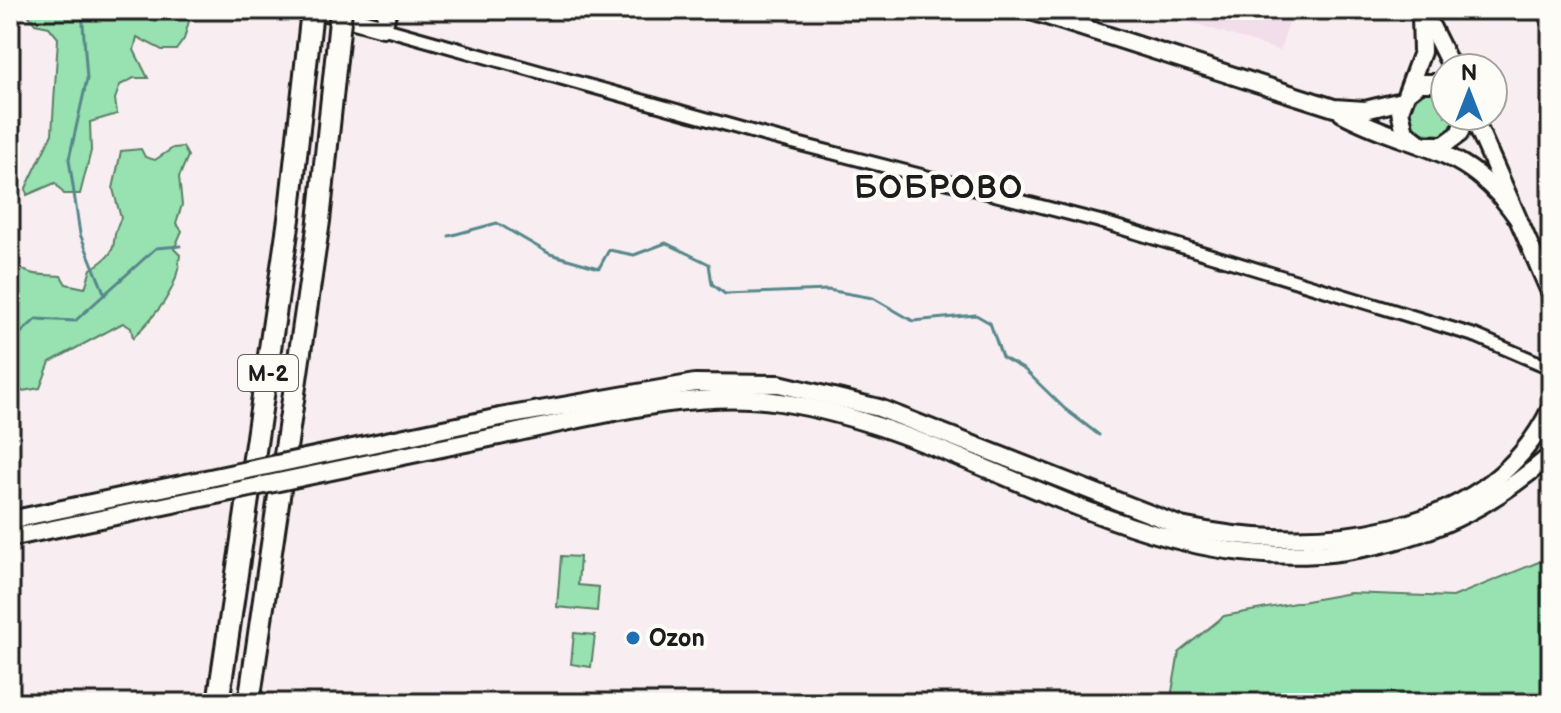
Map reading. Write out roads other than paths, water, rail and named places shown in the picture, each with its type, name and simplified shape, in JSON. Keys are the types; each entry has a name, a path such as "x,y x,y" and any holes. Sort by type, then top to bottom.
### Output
{"highway":[{"name":"М-2","path":"218,703 287,234 315,10"},
{"name":"М-2","path":"249,703 319,221 341,10"}],"street":[{"path":"315,10 764,135 1098,221 1461,331 1511,348 1551,368"},
{"path":"383,28 388,10"},
{"path":"1028,10 1334,108 1422,145 1469,166 1488,181 1516,216"},
{"path":"1420,13 1444,52"},
{"path":"1420,13 1422,52 1402,101 1401,122 1412,140 1422,145 1434,147 1452,141 1459,132"},
{"path":"1334,108 1365,110 1402,101 1420,83 1429,83"},
{"path":"1480,132 1551,294"},
{"path":"10,520 500,417 695,383 779,384 879,408 1181,526 1239,537 1318,540 1371,533 1418,519 1481,490 1512,467 1532,442 1551,408"},
{"path":"10,538 499,436 694,401 777,401 870,423 1139,531 1216,551 1262,556 1320,554 1373,547 1426,532 1489,504 1551,455"}],"waterway":[{"path":"82,10 87,79 69,159 80,234 105,295"},
{"path":"449,236 497,223 550,254 599,268 609,250 634,255 666,243 709,264 712,284 725,294 828,290 873,298 913,321 976,315 990,323 1002,357 1025,370 1065,409 1099,435"},
{"path":"10,343 36,319 75,321 156,248 180,246"}],"place":[{"name":"Ozon","path":"633,638"}],"district":[{"name":"БОБРОВО","path":"939,187"}]}
